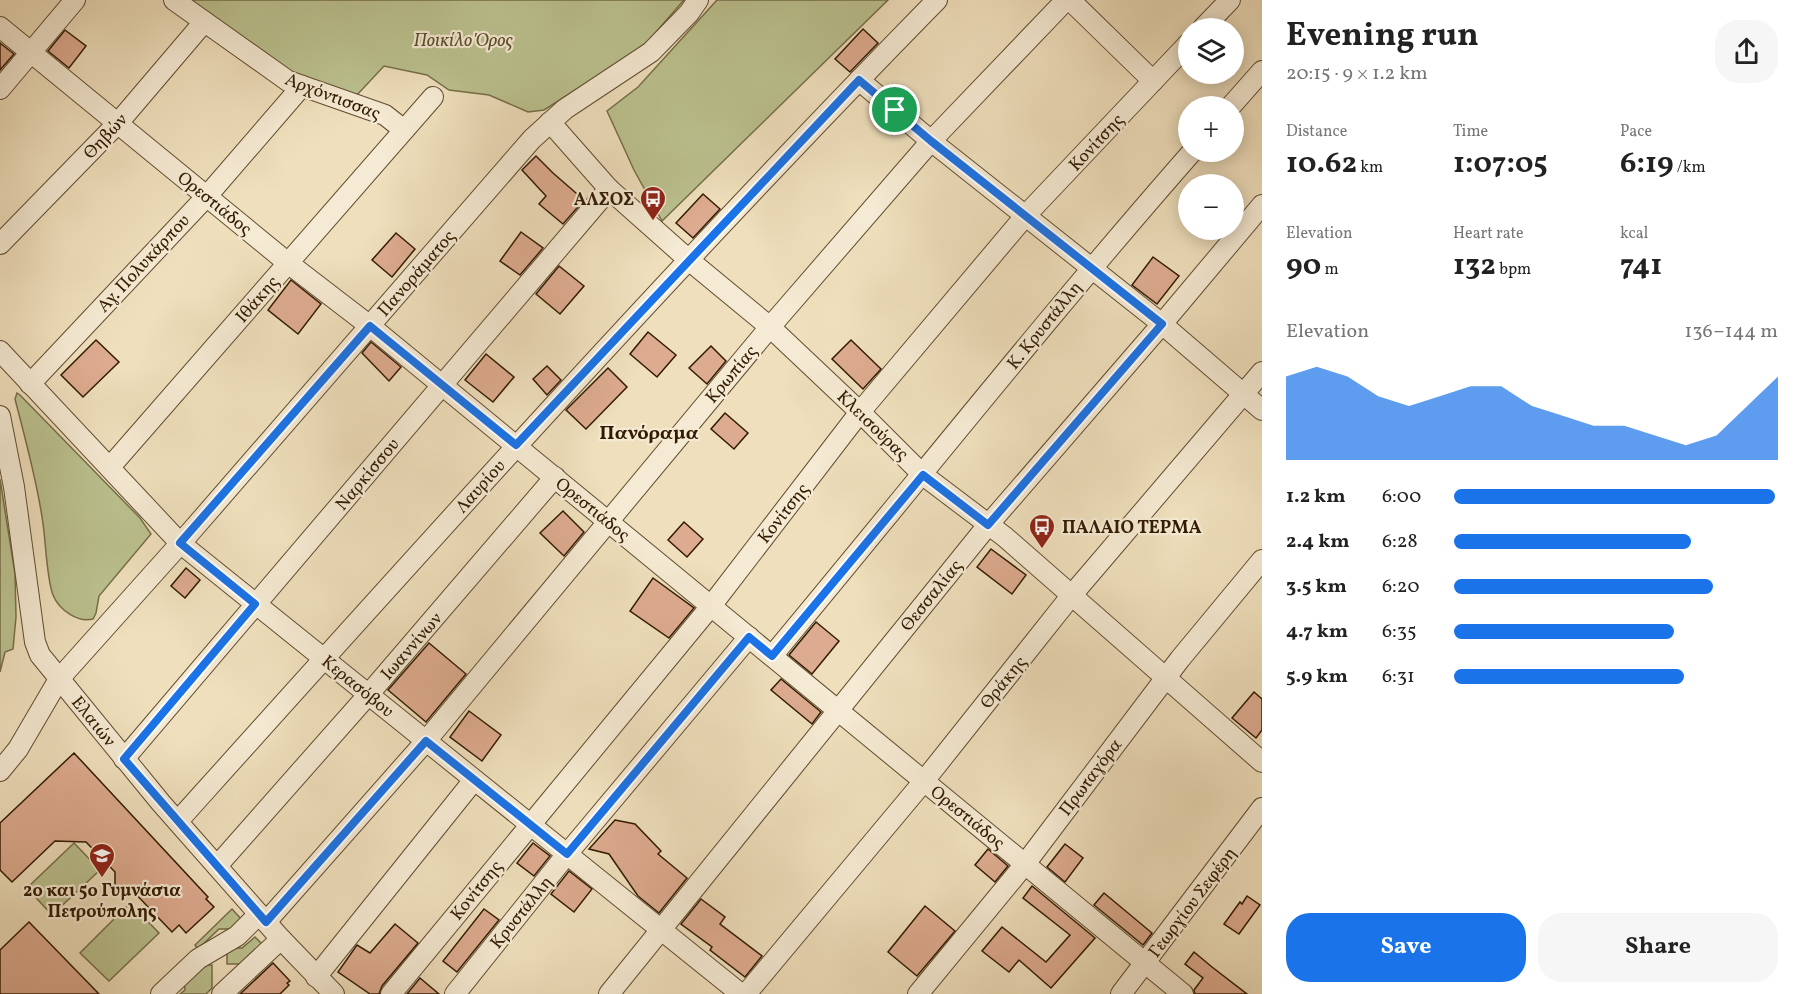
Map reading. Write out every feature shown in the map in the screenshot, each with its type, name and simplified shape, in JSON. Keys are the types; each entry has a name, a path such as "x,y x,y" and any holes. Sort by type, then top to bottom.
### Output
{"street":[{"path":"0,89 75,0"},
{"name":"Αρχόντισσας","path":"174,0 288,81 385,115 404,130"},
{"name":"Πανοράματος","path":"0,771 18,749 59,679 532,139 566,108 651,52 689,13 698,0"},
{"name":"Λαυρίου","path":"178,822 516,445 859,80 938,0"},
{"path":"1068,0 1153,81"},
{"name":"Κρωπίας","path":"161,994 198,959 263,918 426,741 770,327 931,141 1068,0"},
{"path":"1213,18 1230,0"},
{"name":"Θηβών","path":"0,244 118,123 204,22"},
{"name":"Ορεστιάδος","path":"0,27 288,263 370,326 516,445 1183,994"},
{"name":"Κονίτσης","path":"391,994 711,606 860,412 1026,215 1178,55"},
{"path":"1240,96 1262,71"},
{"path":"859,80 931,141 1162,324 1262,410"},
{"name":"Αγ. Πολυκάρπου","path":"30,384 207,196 302,86"},
{"name":"Ιθάκης","path":"110,467 433,97"},
{"name":"Κλεισούρας","path":"550,122 609,189 690,261 770,327 923,475 1005,537 1262,762"},
{"name":"Κ. Κρυστάλλη","path":"923,475 1091,267 1183,162"},
{"name":"Ναρκίσσου","path":"124,759 609,189"},
{"name":"Θεσσαλίας","path":"609,994 988,525 1262,205"},
{"name":"Κερασόβου","path":"0,351 180,543 741,994"},
{"name":"Θράκης","path":"746,994 924,780 1071,596 1262,372"},
{"name":"Ελαιών","path":"2,430 23,549 35,642 40,655 178,822 281,939 334,994"},
{"path":"772,656 923,475"},
{"name":"Ιωαννίνων","path":"217,866 368,695 555,477"},
{"name":"Πρωταγόρα","path":"918,994 1025,864 1166,677 1262,560"},
{"name":"Κρυστάλλη","path":"455,994 567,854 749,637"},
{"path":"316,977 474,780"},
{"name":"Γεωργίου Σεφέρη","path":"1121,994 1262,808"},
{"path":"222,994 281,939"}],"green space":[{"name":"Ποικίλο Όρος","path":"186,0 684,0 642,48 544,110 528,112 489,95 449,90 427,75 384,66 357,95 287,74"},
{"path":"717,0 888,0 662,221 634,170 607,111 638,87"},
{"path":"17,393 140,518 151,534 99,596 93,619 81,619 70,614 60,606 53,595 40,502 15,399"},
{"path":"0,479 15,574 16,617 13,649 5,652 0,672"},
{"path":"74,843 100,870 52,915 27,888"},
{"path":"130,903 159,933 109,981 80,953"},
{"path":"232,909 243,921 235,929 219,929 198,949 195,945"},
{"path":"255,937 266,948 248,964 227,964 227,948 242,948"},
{"path":"202,965 212,965 212,988 206,994 180,994 185,990 184,981"}],"building":[{"path":"863,29 878,43 850,72 835,59"},
{"path":"65,30 86,46 69,68 48,51"},
{"path":"0,43 14,54 0,70"},
{"path":"536,156 584,200 563,224 539,204 546,196 522,170"},
{"path":"703,194 720,209 693,238 676,223"},
{"path":"521,232 543,248 520,275 500,261"},
{"path":"396,233 415,249 392,277 372,260"},
{"path":"1153,257 1179,276 1157,304 1132,285"},
{"path":"559,266 584,286 560,314 536,294"},
{"path":"291,280 321,304 298,334 268,310"},
{"path":"648,332 676,355 657,377 630,354"},
{"path":"96,340 119,362 83,397 61,375"},
{"path":"851,340 881,369 863,389 832,359"},
{"path":"371,342 401,367 389,381 362,353"},
{"path":"711,346 726,361 707,384 689,368"},
{"path":"486,354 514,377 493,402 465,380"},
{"path":"547,366 561,380 547,395 533,379"},
{"path":"608,368 627,387 586,429 566,410"},
{"path":"725,413 748,433 734,449 711,429"},
{"path":"563,511 584,532 564,556 540,533"},
{"path":"684,522 703,539 687,557 668,540"},
{"path":"991,549 1026,575 1012,594 977,567"},
{"path":"186,568 200,580 185,598 171,586"},
{"path":"653,578 694,608 669,638 630,611"},
{"path":"816,622 839,641 812,674 789,655"},
{"path":"429,643 466,674 426,722 388,690"},
{"path":"781,679 821,712 812,724 771,690"},
{"path":"1254,692 1262,699 1262,730 1256,738 1232,718"},
{"path":"469,711 501,735 482,761 450,737"},
{"path":"74,753 208,897 206,899 214,907 186,933 179,925 172,932 129,887 115,889 115,872 86,842 55,841 12,882 0,870 0,823"},
{"path":"615,820 635,824 661,851 658,854 687,878 659,913 638,896 609,854 589,849"},
{"path":"533,843 550,856 534,876 517,863"},
{"path":"1065,844 1083,858 1065,882 1047,867"},
{"path":"988,849 1008,866 995,882 975,865"},
{"path":"569,871 592,889 574,912 551,894"},
{"path":"1032,886 1095,938 1051,988 1019,960 1009,972 982,951 1002,927 1046,962 1070,935 1023,898"},
{"path":"1104,893 1152,933 1143,945 1094,905"},
{"path":"1247,896 1260,905 1239,934 1224,924"},
{"path":"701,899 725,917 720,924 762,956 745,977 710,950 712,947 681,924"},
{"path":"925,906 955,931 917,976 888,952"},
{"path":"484,909 499,920 457,972 443,961"},
{"path":"29,922 99,994 0,994 0,950"},
{"path":"395,924 418,943 382,986 379,994 370,994 338,972 357,945 370,953"},
{"path":"1194,952 1247,994 1195,994 1194,990 1203,978 1185,964"},
{"path":"273,963 290,981 280,994 240,994"},
{"path":"420,978 439,994 407,994"}],"place":[{"name":"ΑΛΣΟΣ","path":"653,222"},
{"name":"ΠΑΛΑΙΟ ΤΕΡΜΑ","path":"1042,550"},
{"name":"2ο και 5ο Γυμνάσια Πετρούπολης","path":"102,879"}],"district":[{"name":"Πανόραμα","path":"649,432"}],"route":[{"path":"859,80 895,110 1162,324 988,525 923,475 772,656 749,637 567,854 426,741 266,922 124,759 255,604 180,543 370,326 516,445 859,80"}]}
